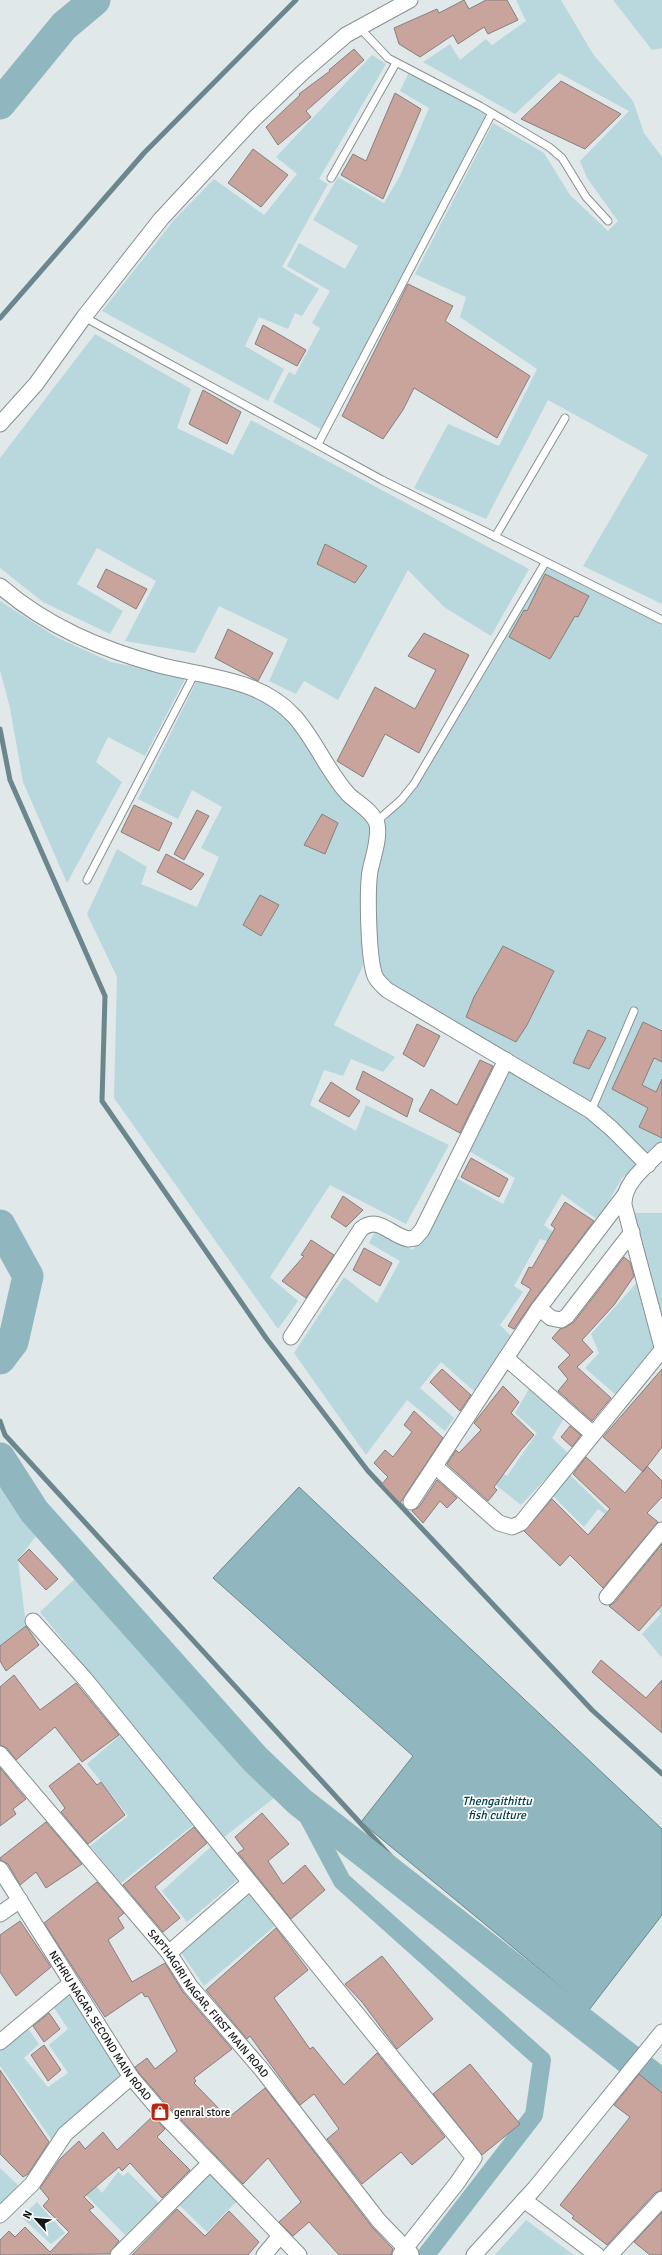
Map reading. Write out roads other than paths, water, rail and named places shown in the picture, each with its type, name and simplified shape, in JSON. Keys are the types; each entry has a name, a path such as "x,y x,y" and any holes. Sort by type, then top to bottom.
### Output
{"street":[{"path":"0,424 36,384 84,317 161,218 249,124 302,73 359,26 410,0"},
{"path":"0,586 61,628 92,643 160,665 229,680 255,689 276,701 304,728 348,794 370,813 376,822 378,832 370,873 369,890 371,962 376,977 387,990 590,1111 612,1129 648,1165"},
{"path":"291,1337 361,1229 369,1223 375,1223 408,1239 415,1238 422,1230 506,1060"},
{"path":"411,1502 539,1308 624,1196 631,1182 662,1150"},
{"path":"624,1196 624,1205 662,1347"},
{"path":"539,1308 556,1319 561,1320 567,1316 632,1232"},
{"path":"435,1466 499,1523 512,1527 521,1523 662,1350"},
{"path":"506,1358 593,1434"},
{"path":"607,1597 662,1530"},
{"path":"33,1621 85,1679 249,1883 474,2158 458,2183 406,2252"},
{"name":"SAPTHAGIRI NAGAR, FIRST MAIN ROAD","path":"0,1754 169,1953 190,1986 262,2070 379,2221 406,2252"},
{"name":"NEHRU NAGAR, SECOND MAIN ROAD","path":"0,1869 131,2078 210,2163 299,2255"},
{"path":"169,1953 249,1883"},
{"path":"0,1914 20,1900"},
{"path":"0,2042 71,1983"},
{"path":"474,2255 535,2188 662,2032"},
{"path":"0,2215 32,2184 65,2134 131,2078"},
{"path":"118,2255 210,2163"},
{"path":"610,2255 662,2199"},
{"path":"524,2200 597,2255"},
{"path":"264,2255 280,2236"}],"lane":[{"path":"359,26 382,52 396,63 492,113 549,147 562,158 586,197 608,221"},
{"path":"331,178 396,63"},
{"path":"318,444 492,113"},
{"path":"84,317 318,444 495,537 662,620"},
{"path":"495,537 565,418"},
{"path":"376,822 400,800 414,784 544,562"},
{"path":"87,880 195,673"},
{"path":"590,1111 634,1011"}],"water":[{"name":"Thengaithittu fish culture","path":"299,1487 662,1829 662,1915 589,2010 361,1822 413,1756 213,1578"}],"waterway":[{"path":"0,104 64,26 95,0"},
{"path":"0,318 144,153 296,0"},
{"path":"0,729 10,780 105,996 102,1101 266,1338 368,1471 592,1710 662,1774"},
{"path":"0,1225 28,1276 13,1342 0,1359"},
{"path":"0,1421 5,1435 406,1873 597,2020 662,2073"},
{"path":"0,1458 34,1511 255,1759 300,1802 662,2085"},
{"path":"300,1802 342,1881 542,2060 534,2115 426,2255"}],"place":[{"name":"genral store","path":"160,2112"}]}
